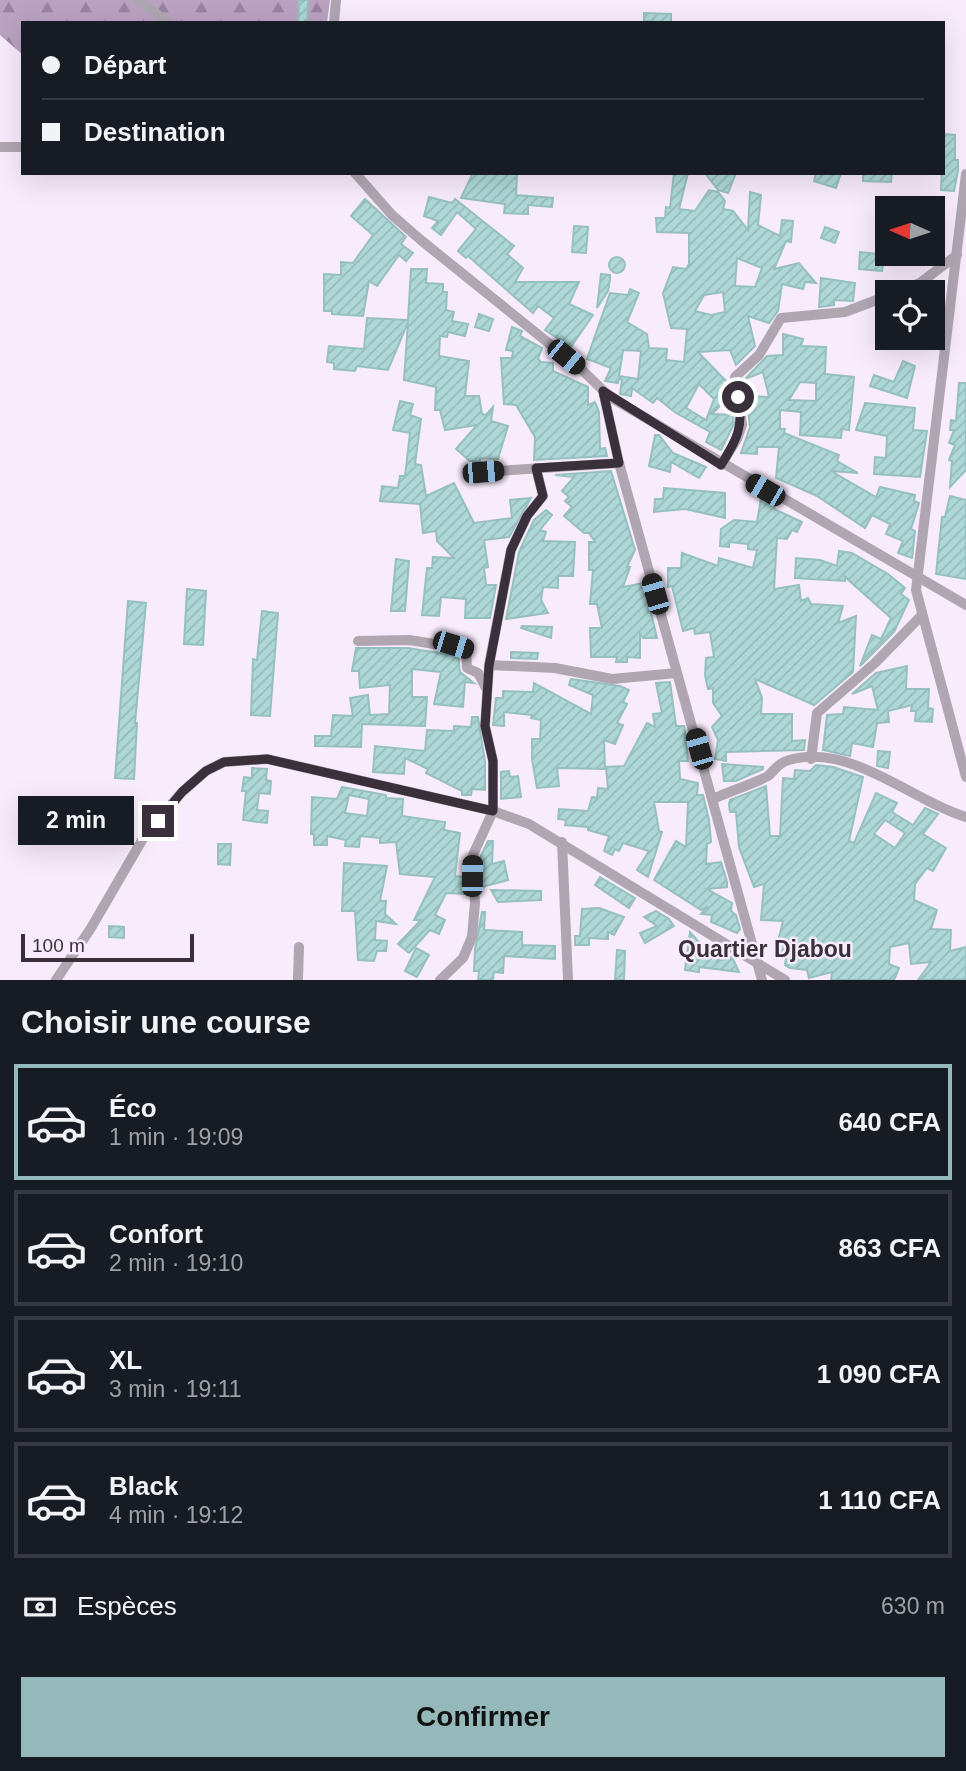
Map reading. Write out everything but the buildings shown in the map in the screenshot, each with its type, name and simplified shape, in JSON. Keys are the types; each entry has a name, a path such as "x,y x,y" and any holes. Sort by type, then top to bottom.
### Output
{"street":[{"path":"138,0 166,21"},
{"path":"334,21 336,0"},
{"path":"0,147 21,147"},
{"path":"966,174 918,578 921,616 966,777"},
{"path":"357,175 402,223 582,370 603,391 721,465 966,606"},
{"path":"924,280 957,255"},
{"path":"721,465 737,439 741,425 735,377 759,355 776,323 787,317 845,313 875,301"},
{"path":"603,391 619,463 762,980"},
{"path":"483,472 619,463"},
{"path":"440,980 468,951 475,903 472,857 493,811 493,761 485,726 489,666 511,550 527,516 543,496 536,468"},
{"path":"811,758 817,712 875,663 921,616"},
{"path":"358,641 409,640 466,649 467,667 478,673 486,688"},
{"path":"489,666 555,668 612,680 677,673"},
{"path":"713,799 766,777 777,764 793,759 811,758 841,762 893,779 940,808 966,817"},
{"path":"56,980 91,928 145,835 182,792 206,771 224,762 267,759 493,811 529,824 785,980"},
{"path":"562,842 568,980"},
{"path":"298,980 299,947"}],"green space":[{"path":"0,0 330,0 327,21 21,21 21,53 0,35"}],"district":[{"name":"Quartier Djabou","path":"765,949"}],"route":[{"path":"158,821 182,792 206,771 224,762 267,759 493,811 493,761 485,726 486,688 499,620 505,569 527,516 543,496 536,468 619,463 603,391 721,465 740,431 742,416 738,397"}]}
